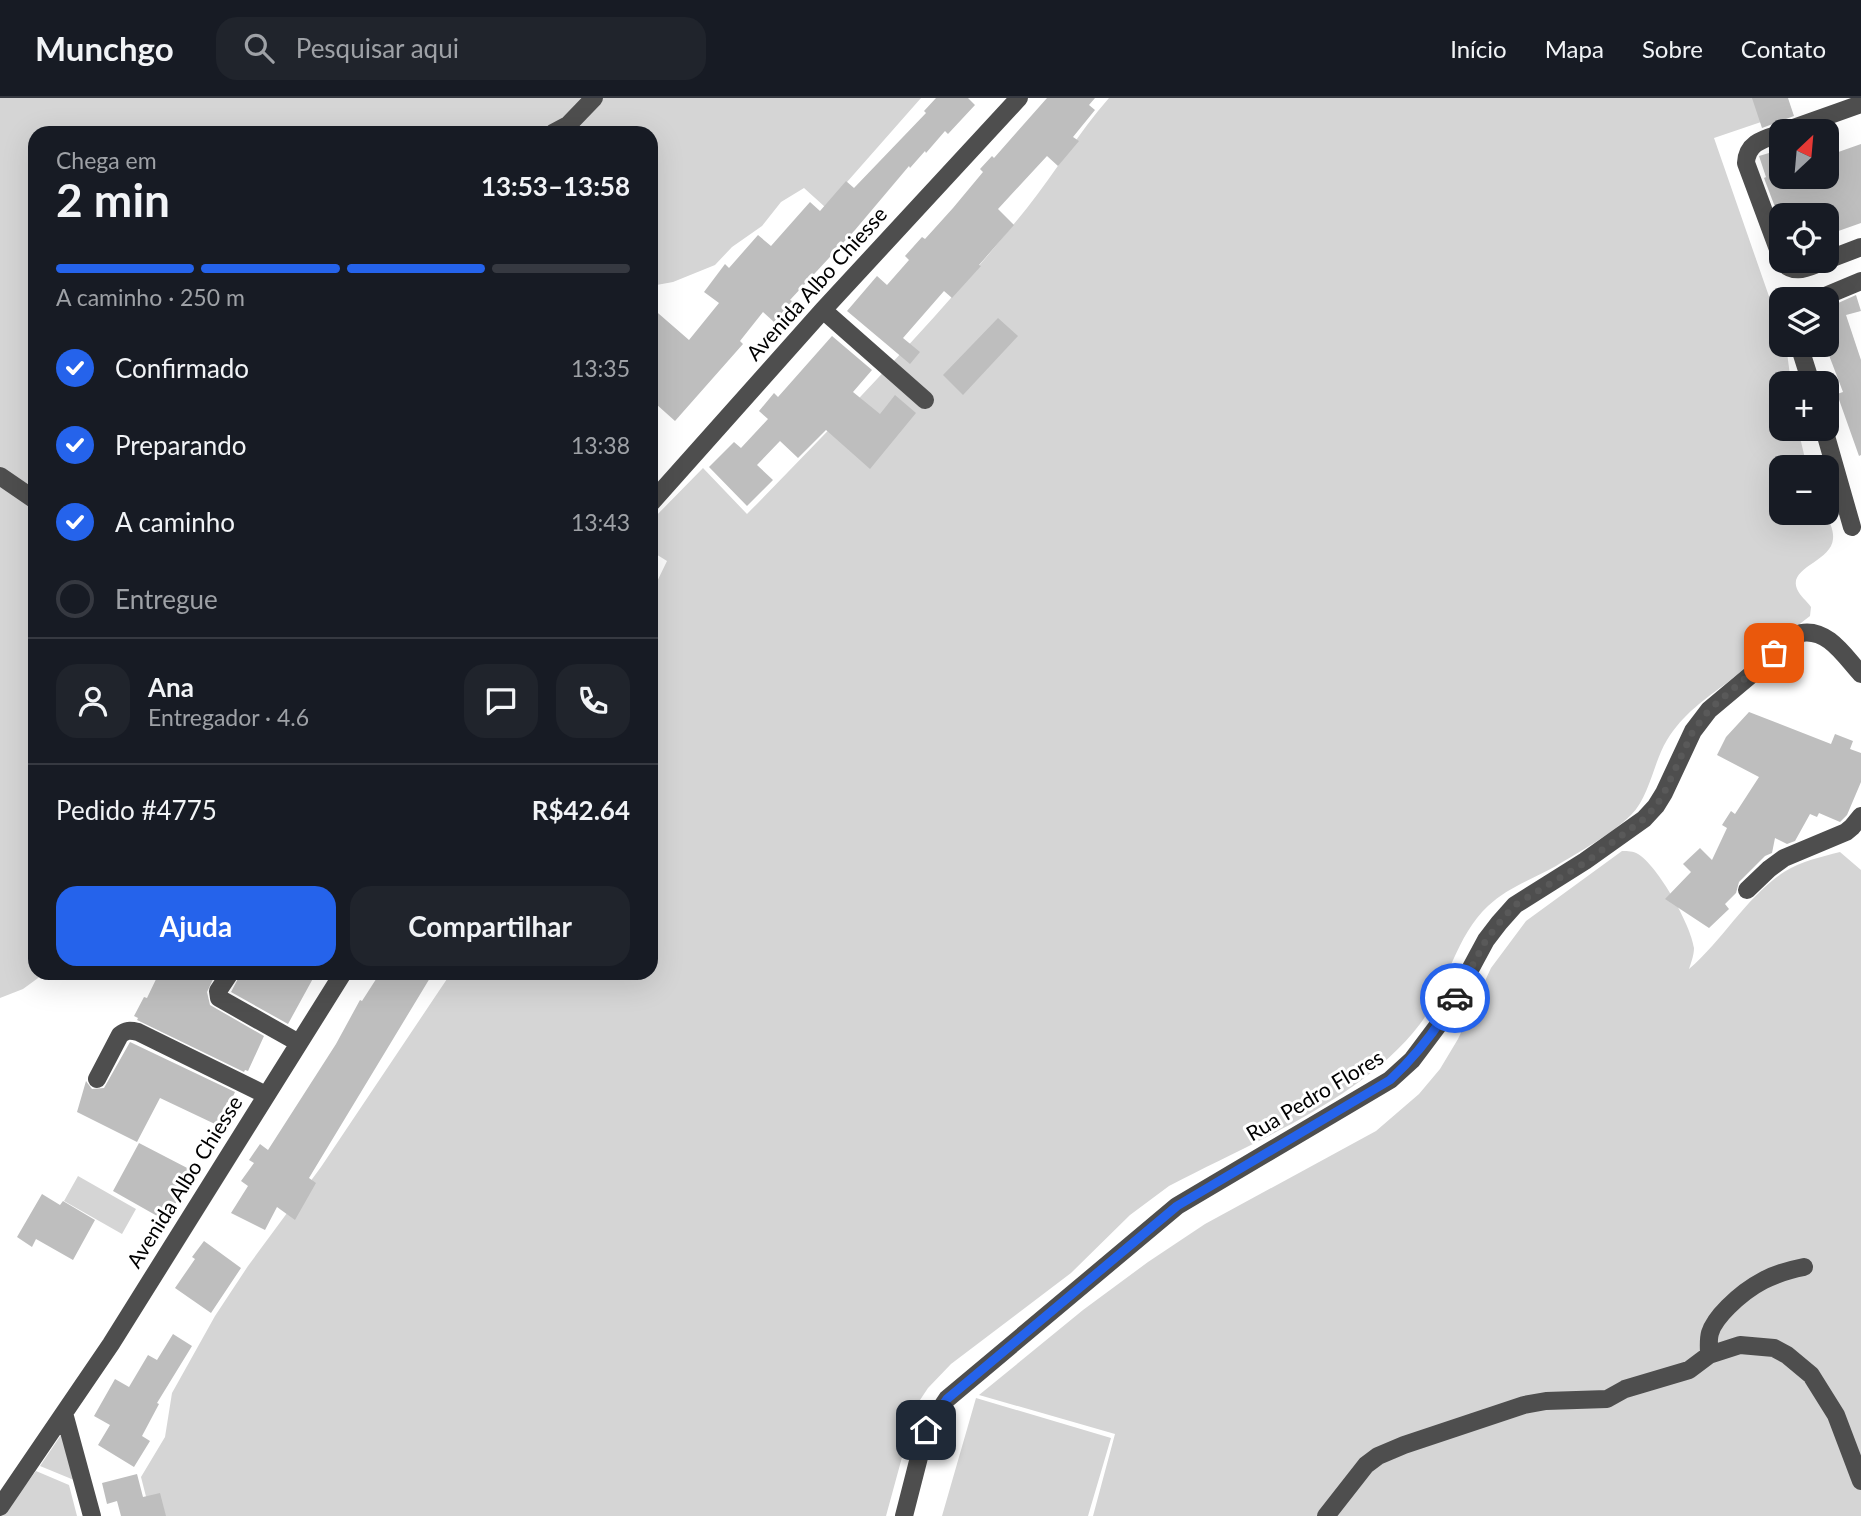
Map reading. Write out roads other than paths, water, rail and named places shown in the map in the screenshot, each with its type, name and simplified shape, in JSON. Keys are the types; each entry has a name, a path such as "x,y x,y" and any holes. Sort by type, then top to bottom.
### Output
{"street":[{"path":"566,126 594,98"},
{"name":"Avenida Albo Chiesse","path":"658,495 823,310 1019,98"},
{"path":"1819,119 1861,104"},
{"path":"1769,138 1753,145 1746,154 1746,163 1769,225"},
{"path":"1839,255 1861,247"},
{"path":"1839,290 1861,281"},
{"path":"823,310 925,400"},
{"path":"1827,441 1852,527"},
{"path":"0,476 28,495"},
{"name":"Rua Pedro Flores","path":"904,1516 926,1430 947,1399 1177,1206 1390,1080 1412,1060 1428,1040 1486,940 1515,905 1586,862 1644,819 1656,806 1693,731 1709,710 1797,635 1806,632 1819,634 1831,641 1861,674"},
{"path":"1747,890 1784,858 1846,831 1861,816"},
{"path":"225,980 218,991 219,998 299,1043"},
{"name":"Avenida Albo Chiesse","path":"0,1507 111,1344 339,980"},
{"path":"97,1079 120,1035 131,1031 266,1095"},
{"path":"1709,1355 1710,1333 1715,1323 1741,1293 1771,1275 1804,1267"},
{"path":"1326,1516 1366,1465 1378,1456 1404,1445 1524,1405 1546,1401 1606,1399 1625,1389 1689,1370 1709,1355 1740,1345 1774,1348 1797,1363 1821,1389 1836,1415 1861,1481"},
{"path":"64,1413 92,1516"}]}
